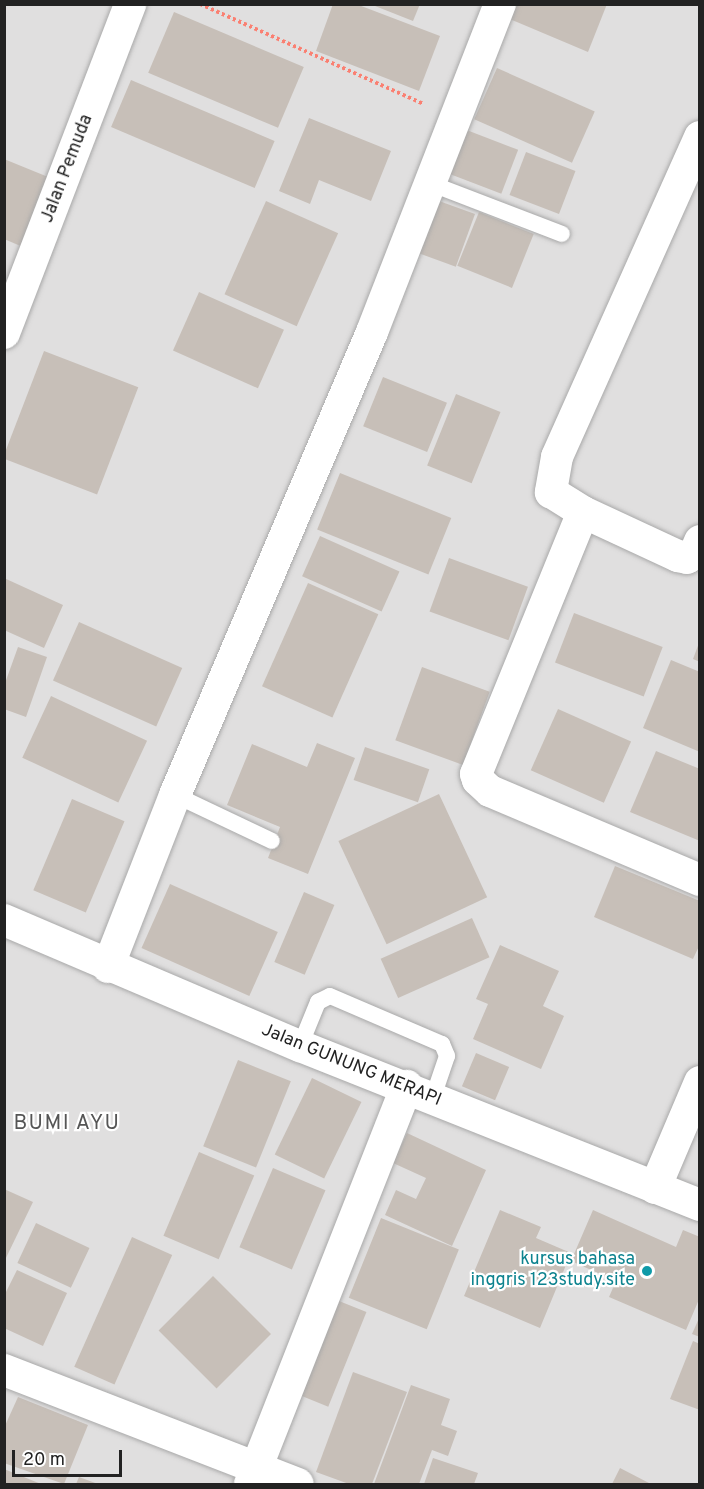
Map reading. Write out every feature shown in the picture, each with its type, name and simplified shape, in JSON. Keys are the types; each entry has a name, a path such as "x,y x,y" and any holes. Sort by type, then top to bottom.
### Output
{"street":[{"name":"Jalan Pemuda","path":"4,333 16,269 130,4"},
{"path":"108,967 175,795 432,184 500,4"},
{"path":"699,137 557,457 551,492 583,512 678,556 687,558 695,553 699,541"},
{"path":"583,512 476,774 478,780 490,791 699,880"},
{"name":"Jalan GUNUNG MERAPI","path":"4,920 108,967 300,1046 699,1205"},
{"path":"655,1188 699,1082"},
{"path":"254,1476 420,1093"},
{"path":"4,1370 254,1476 298,1485"}],"lane":[{"path":"432,184 562,234"},
{"path":"175,795 272,841"},
{"path":"300,1046 318,1002 330,996 442,1044 447,1056 420,1093"}],"path":[{"path":"200,4 458,119"}],"shaded area":[{"path":"5,5 699,5 699,1484 5,1484"}],"building":[{"path":"333,4 356,4 440,36 419,91 316,51"},
{"path":"370,4 420,4 413,21"},
{"path":"510,4 607,4 588,52 505,17"},
{"path":"174,12 304,67 278,128 148,73"},
{"path":"497,68 595,112 572,163 474,119"},
{"path":"131,80 275,141 255,188 111,127"},
{"path":"309,118 391,151 371,201 319,180 310,204 279,191"},
{"path":"464,129 518,150 501,194 447,173"},
{"path":"526,152 575,171 559,214 510,195"},
{"path":"4,159 53,179 23,247 4,239"},
{"path":"428,197 475,214 456,267 409,250"},
{"path":"266,201 338,233 297,326 225,294"},
{"path":"479,212 534,234 512,288 457,266"},
{"path":"199,292 284,330 258,388 173,350"},
{"path":"44,351 138,387 97,495 4,459"},
{"path":"383,377 447,403 427,452 363,426"},
{"path":"456,394 501,412 472,483 427,465"},
{"path":"340,473 451,518 428,575 317,530"},
{"path":"320,536 399,571 382,612 302,576"},
{"path":"449,558 528,587 508,640 430,612"},
{"path":"4,578 63,605 44,648 4,630"},
{"path":"308,583 378,614 332,718 262,686"},
{"path":"574,613 663,647 644,697 555,662"},
{"path":"79,622 182,668 156,726 53,680"},
{"path":"700,643 700,662 693,659"},
{"path":"18,647 47,657 26,717 4,709 4,686"},
{"path":"671,660 700,672 700,752 643,728"},
{"path":"422,667 490,692 463,765 395,740"},
{"path":"51,696 147,741 118,802 22,758"},
{"path":"558,709 631,742 604,803 531,770"},
{"path":"317,743 355,758 308,874 268,858 280,827 227,805 252,744 307,767"},
{"path":"365,747 429,769 418,802 354,780"},
{"path":"656,751 700,769 700,841 630,812"},
{"path":"439,794 487,897 387,944 338,841"},
{"path":"72,799 124,821 86,912 33,890"},
{"path":"615,866 700,901 700,944 693,959 594,917"},
{"path":"170,884 278,932 249,996 142,948"},
{"path":"304,892 334,905 305,975 274,962"},
{"path":"472,918 489,957 398,998 381,959"},
{"path":"500,945 559,971 543,1006 564,1016 541,1069 473,1039 488,1004 476,999"},
{"path":"476,1053 509,1067 495,1100 462,1086"},
{"path":"238,1060 291,1081 256,1168 203,1146"},
{"path":"312,1078 361,1102 324,1179 275,1154"},
{"path":"407,1133 486,1170 452,1246 385,1215 396,1190 416,1199 426,1178 393,1163"},
{"path":"199,1152 254,1175 219,1259 163,1236"},
{"path":"273,1168 325,1190 292,1269 239,1247"},
{"path":"4,1189 33,1202 4,1262"},
{"path":"500,1210 541,1227 536,1238 571,1253 540,1328 464,1296"},
{"name":"kursus bahasa inggris 123study.site","path":"593,1210 676,1247 683,1230 700,1237 700,1297 686,1330 609,1297 616,1281 571,1261"},
{"path":"381,1218 459,1249 427,1329 349,1298"},
{"path":"36,1223 89,1248 71,1288 17,1263"},
{"path":"132,1237 172,1255 114,1385 74,1367"},
{"path":"17,1270 67,1293 43,1346 4,1328 4,1296"},
{"path":"213,1276 271,1334 217,1388 159,1330"},
{"path":"334,1299 366,1312 328,1407 296,1394"},
{"path":"700,1316 700,1337 692,1334"},
{"path":"693,1341 700,1344 700,1410 670,1399"},
{"path":"353,1372 407,1392 372,1484 349,1484 316,1472"},
{"path":"411,1385 450,1399 441,1425 457,1431 448,1456 432,1450 419,1484 374,1484"},
{"path":"18,1397 88,1425 64,1484 4,1463 4,1428"},
{"path":"433,1458 478,1473 474,1484 424,1484"},
{"path":"620,1468 649,1483 612,1484"},
{"path":"4,1469 41,1484 4,1484"},
{"path":"79,1477 98,1484 76,1484"}],"place":[{"name":"kursus bahasa inggris 123study.site","path":"647,1271"}],"district":[{"name":"BUMI AYU","path":"67,1124"}]}
